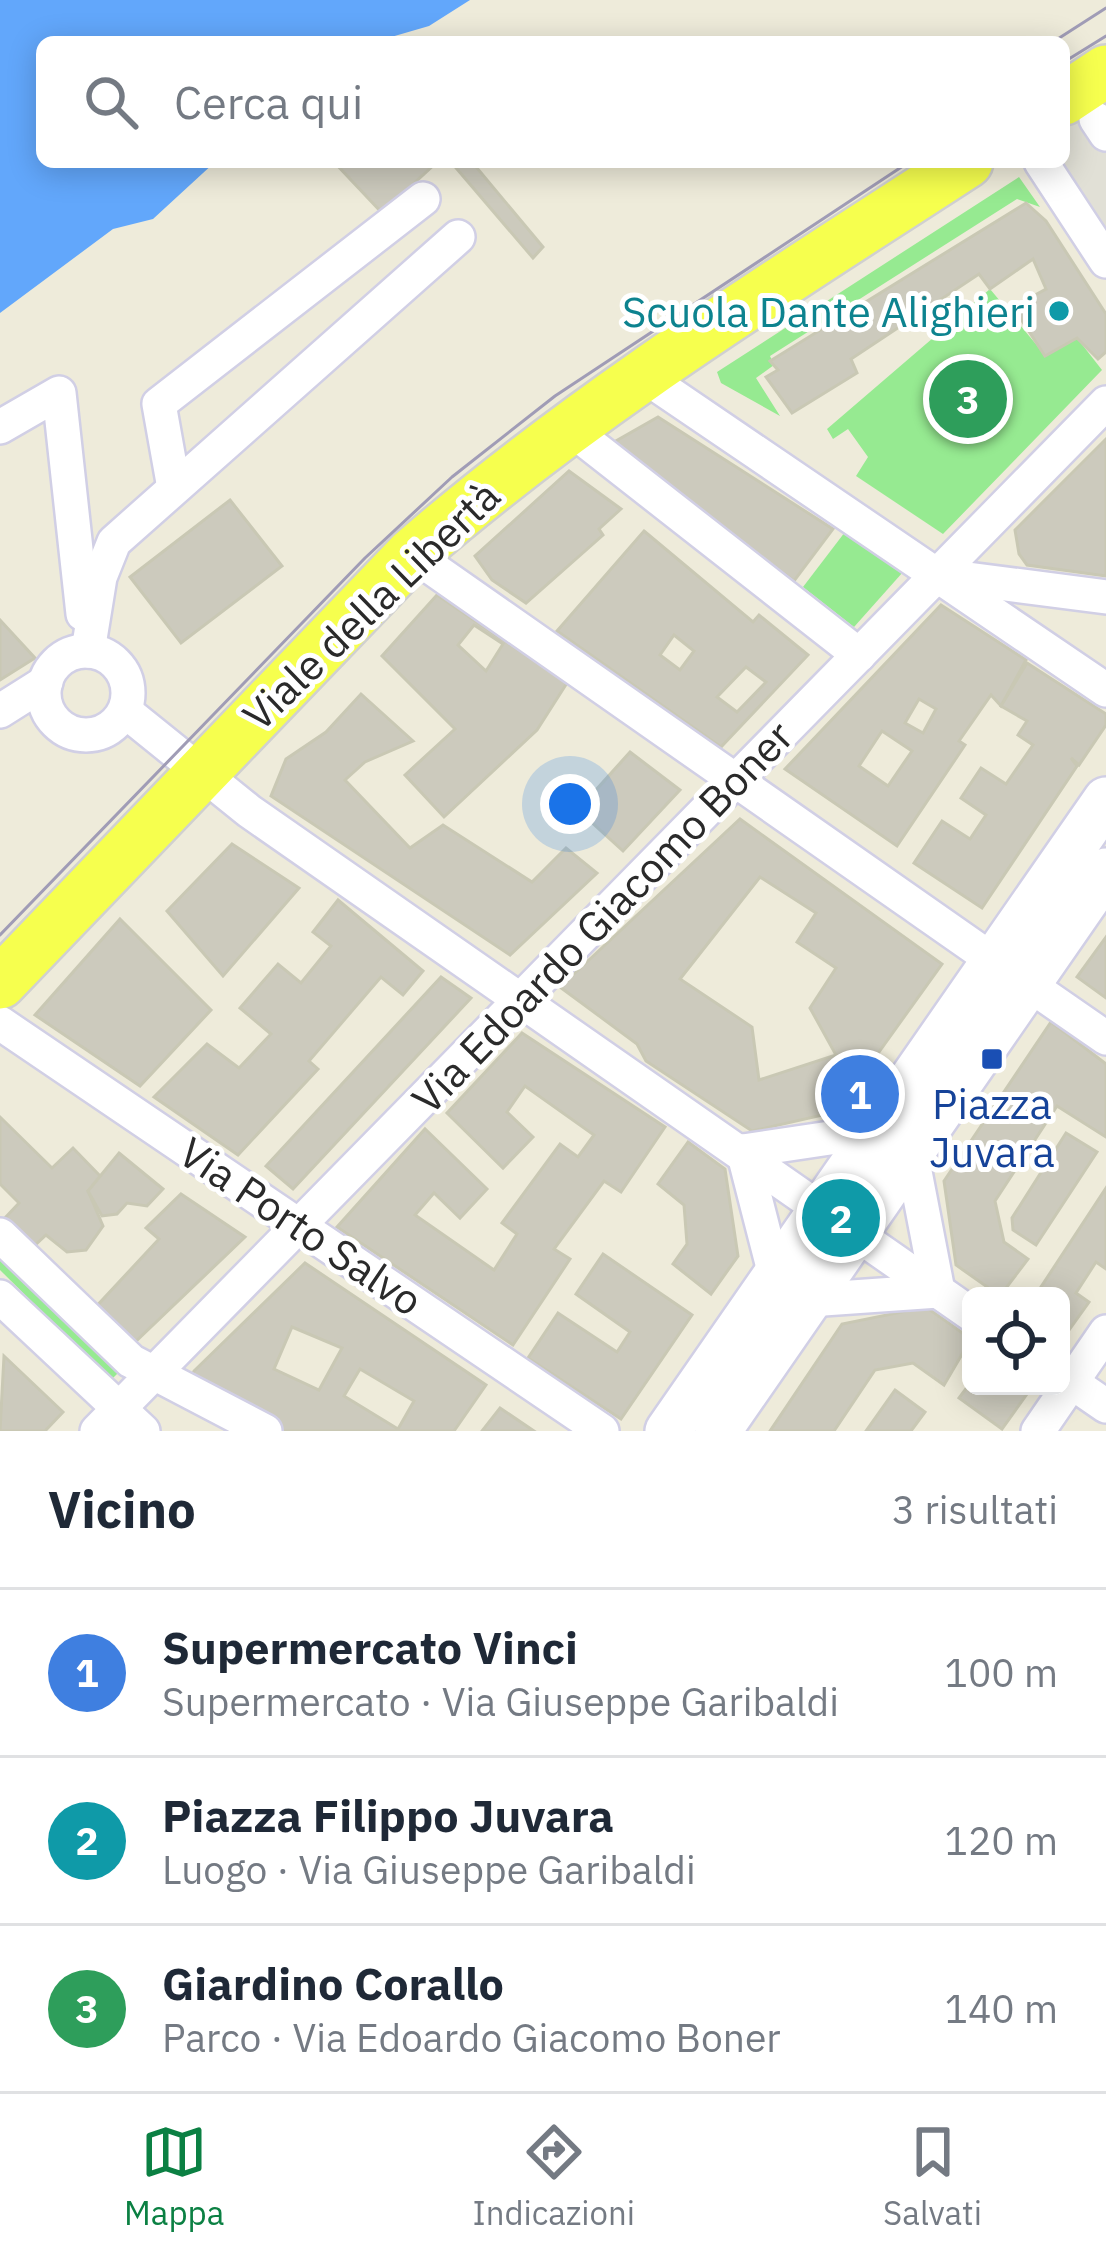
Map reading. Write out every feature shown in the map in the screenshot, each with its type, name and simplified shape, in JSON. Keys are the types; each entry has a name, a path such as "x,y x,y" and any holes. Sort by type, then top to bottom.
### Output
{"main road":[{"name":"Viale della Libertà","path":"0,982 412,554 641,374 958,168"},
{"path":"668,1431 792,1288 895,1144 1011,972 1106,800"},
{"path":"1011,972 1106,871"},
{"path":"718,1431 792,1288"}],"street":[{"path":"1045,168 1106,261"},
{"path":"174,488 159,404 424,199"},
{"path":"88,651 100,577 114,542 458,238"},
{"path":"641,374 1106,689"},
{"path":"0,427 59,393 88,651"},
{"name":"Via Edoardo Giacomo Boner","path":"119,1424 153,1376 1106,404"},
{"path":"568,427 859,655"},
{"path":"412,554 1106,1038"},
{"path":"938,575 1106,597"},
{"path":"0,711 46,682 62,659 88,651 113,661 122,671 128,684 125,711 106,731 79,735 66,730 47,710 46,682"},
{"path":"125,711 198,775 962,1308"},
{"name":"Via Porto Salvo","path":"0,1024 602,1431"},
{"path":"742,1151 895,1144 938,1291"},
{"path":"742,1151 792,1288 938,1291"},
{"path":"0,1235 153,1376 265,1431"},
{"path":"0,1297 119,1424"},
{"path":"1070,1374 1106,1332"},
{"path":"1070,1382 1106,1406"},
{"path":"1038,1431 1057,1395"}],"green space":[{"path":"1019,177 1040,207 1017,199 770,356 774,365 756,378 780,416 721,383 717,372"},
{"path":"990,289 1045,355 1077,338 1102,370 943,534 856,476 868,457 848,429 833,439 827,429"},
{"path":"845,532 903,572 854,627 803,587"},
{"path":"0,1256 118,1373 111,1380 0,1270"}],"shaded area":[{"path":"1106,75 1106,261 1045,168 1070,168 1070,99"}],"water":[{"path":"0,0 470,0 429,26 395,36 36,36 36,168 208,168 153,219 113,229 0,313"}],"building":[{"path":"340,168 431,168 382,213"},
{"path":"456,168 477,168 543,247 533,258"},
{"name":"Scuola Dante Alighieri","path":"1026,203 1046,221 1106,314 1106,352 1098,359 1077,338 1045,356 1013,307 1046,289 1033,259 990,289 979,274 851,359 857,373 792,413 766,377 778,370 770,361"},
{"path":"658,417 833,529 794,581 609,445"},
{"path":"1106,439 1106,576 1027,565 1019,554 1015,530"},
{"path":"569,471 621,509 599,529 603,535 526,603 492,580 475,556"},
{"path":"230,500 282,566 181,643 130,577"},
{"path":"644,531 753,622 759,615 808,655 721,747 557,631","holes":["674,635 694,651 680,670 660,655","746,667 766,682 737,712 717,697"]},
{"path":"437,595 567,683 537,730 444,817 405,775 455,729 382,656","holes":["474,625 503,644 486,671 458,645"]},
{"path":"941,605 1026,660 1001,706 991,695 959,741 965,745 897,846 785,769","holes":["919,699 936,709 923,733 905,723","882,731 912,751 888,786 859,766"]},
{"path":"0,620 35,658 0,680"},
{"path":"1027,663 1106,714 1106,725 1079,765 1071,758 1077,766 982,908 914,863 942,821 970,839 986,815 961,798 981,768 1006,784 1033,745 1018,735 1027,721 1001,706"},
{"path":"361,694 413,741 365,762 345,780 410,848 443,825 532,882 566,848 597,873 510,955 271,796 286,759 326,732"},
{"path":"630,752 680,790 623,851 578,810"},
{"path":"740,819 942,964 836,1112 752,1131 646,1061 637,1044 560,987","holes":["760,877 816,913 797,942 836,968 810,1008 836,1055 759,1080 752,1027 680,979"]},
{"path":"232,844 299,888 223,976 167,911"},
{"path":"338,900 423,971 403,995 381,977 309,1061 318,1069 238,1155 154,1097 207,1044 239,1068 271,1034 240,1008 278,964 301,983 331,946 313,932"},
{"path":"120,919 211,1010 140,1086 35,1015"},
{"path":"1106,937 1106,998 1077,977"},
{"path":"441,977 471,998 293,1189 266,1166"},
{"path":"1051,1022 1106,1064 1106,1137 1057,1106 995,1201 1004,1242 1028,1259 1007,1287 987,1287 956,1265 944,1181"},
{"path":"522,1033 665,1127 621,1192 604,1181 554,1249 570,1259 513,1345 337,1227 425,1129 487,1189 460,1218 434,1193 415,1215 494,1270 517,1234 502,1223 560,1144 578,1157 594,1135 525,1086 507,1112 533,1137 503,1168 447,1113"},
{"path":"0,1117 52,1168 73,1148 102,1178 88,1191 103,1226 86,1250 67,1252 46,1235 31,1249 2,1221 19,1203 0,1184"},
{"path":"1066,1133 1097,1152 1036,1245 1013,1230 1012,1218"},
{"path":"688,1142 725,1169 738,1256 711,1294 673,1264 687,1244 684,1205 658,1184"},
{"path":"119,1153 163,1189 147,1206 127,1203 117,1214 102,1216 88,1191"},
{"path":"1106,1188 1106,1269 1096,1262 1076,1293 1089,1302 1070,1329 1070,1287 1041,1287"},
{"path":"181,1194 245,1237 130,1347 92,1311 159,1239 146,1228"},
{"path":"603,1254 692,1315 621,1419 528,1358 558,1313 617,1352 630,1332 576,1294"},
{"path":"305,1263 486,1385 454,1431 280,1431 187,1388 194,1371","holes":["292,1327 342,1348 319,1390 274,1369","360,1369 414,1401 398,1429 344,1396"]},
{"path":"926,1307 962,1333 962,1354 944,1385 913,1363 875,1370 834,1431 770,1431 842,1324"},
{"path":"4,1356 63,1412 45,1431 0,1431"},
{"path":"895,1390 925,1412 911,1431 866,1431"},
{"path":"962,1394 1026,1395 1002,1429 959,1398"},
{"path":"500,1408 534,1431 482,1431"}],"tram line":[{"path":"1062,36 1106,8"},
{"path":"1070,58 1106,36"},
{"path":"0,935 365,558 452,477 555,396 900,168"}],"place":[{"name":"Scuola Dante Alighieri","path":"1059,311"},
{"name":"Giardino Corallo","path":"968,399"},
{"name":"Piazza Juvara","path":"992,1059"},
{"name":"Supermercato Vinci","path":"860,1094"},
{"name":"Piazza Filippo Juvara","path":"841,1218"}]}
